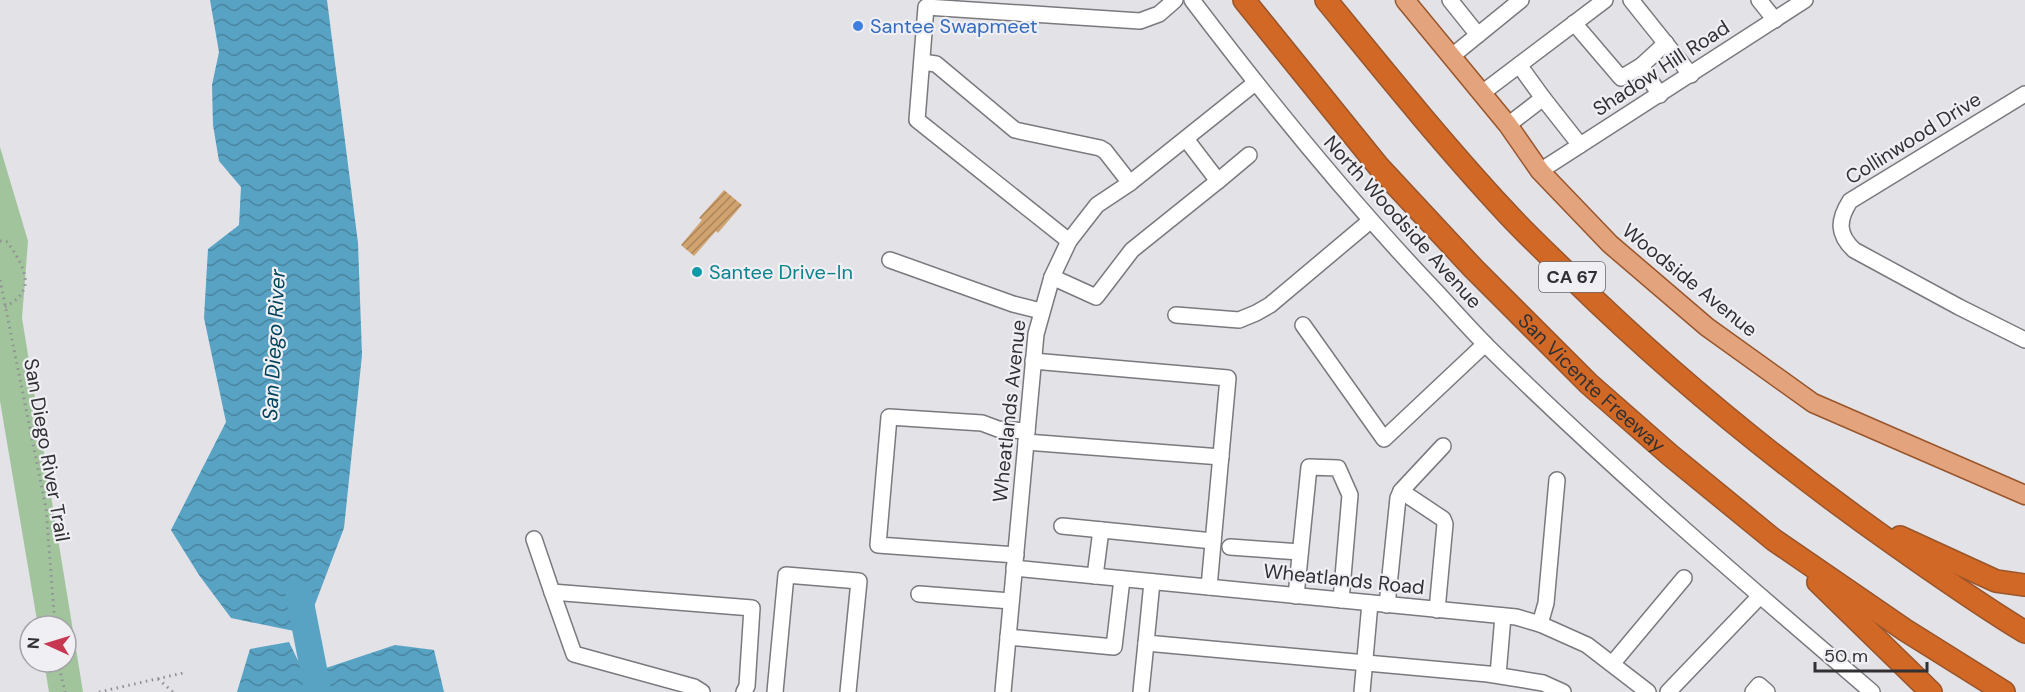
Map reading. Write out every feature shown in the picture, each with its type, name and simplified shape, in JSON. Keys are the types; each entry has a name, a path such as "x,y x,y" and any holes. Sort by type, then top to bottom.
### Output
{"highway":[{"name":"San Vicente Freeway","path":"1244,0 1380,167 1473,268 1589,384 1670,455 1774,540 1905,630 2004,692"},
{"name":"CA 67","path":"1326,0 1393,82 1505,211 1597,302 1689,386 1771,454 1854,516 1979,604 2025,632"},
{"path":"1854,516 1996,581 2025,585"},
{"path":"1774,540 1931,692"}],"main road":[{"name":"Woodside Avenue","path":"1405,0 1508,125 1540,171 1610,244 1698,320 1813,403 2025,495"}],"street":[{"path":"1070,241 917,120 926,7 1140,21 1159,14 1175,0"},
{"name":"North Woodside Avenue","path":"1192,0 1255,83 1370,221 1485,344 1587,441 1760,596 1872,692"},
{"path":"1450,0 1478,35"},
{"path":"1452,56 1521,0"},
{"path":"1482,93 1605,0"},
{"path":"1631,0 1691,75"},
{"path":"1759,0 1775,20"},
{"name":"Shadow Hill Road","path":"1540,171 1805,0"},
{"path":"1574,23 1621,78 1641,66 1666,43"},
{"path":"922,62 936,64 1015,130 1092,146 1105,151 1130,183"},
{"path":"1519,65 1580,145"},
{"path":"1641,66 1660,95"},
{"name":"Wheatlands Avenue","path":"1003,692 1036,333 1052,277 1070,241 1097,205 1130,183 1255,83"},
{"name":"Collinwood Drive","path":"2024,337 1959,308 1854,250 1847,243 1841,230 1842,213 1850,201 2025,94"},
{"path":"1508,125 1544,98"},
{"path":"1186,139 1218,181"},
{"path":"1052,277 1096,297 1132,250 1249,155"},
{"path":"1176,315 1239,320 1256,313 1270,305 1370,221"},
{"path":"890,260 1013,304 1041,311"},
{"path":"1303,325 1384,439 1485,344"},
{"path":"1033,361 1228,378 1209,587"},
{"name":"Wheatlands Road","path":"1026,436 982,423 890,417 878,545 1015,562 1095,576 1503,616 1540,624 1587,645 1648,692"},
{"path":"1026,436 1221,458"},
{"path":"1387,604 1398,498 1401,491 1443,446"},
{"path":"1296,596 1309,467 1338,468 1350,495 1341,600"},
{"path":"1540,624 1546,603 1557,480"},
{"path":"1401,491 1443,519 1445,524 1437,609"},
{"path":"1062,526 1213,541"},
{"path":"1095,576 1101,530"},
{"path":"534,538 574,654 694,687 702,692"},
{"path":"1230,547 1300,552"},
{"path":"775,692 786,575 859,581 848,692"},
{"path":"1612,664 1684,578"},
{"path":"1008,637 1114,647 1122,579"},
{"path":"1142,692 1152,582"},
{"path":"552,592 752,608 747,686 744,692"},
{"path":"919,594 1011,601"},
{"path":"1668,692 1760,596"},
{"path":"1362,692 1370,603"},
{"path":"1498,675 1503,616"},
{"path":"1146,643 1498,675 1544,682 1563,692"},
{"path":"1753,692 1759,685 1767,692"}],"path":[{"path":"0,241 8,243 15,252 26,283 23,292 5,307"},
{"name":"San Diego River Trail","path":"0,280 46,508 54,614"},
{"path":"99,692 183,673"},
{"path":"61,674 65,692"},
{"path":"158,679 173,692"}],"green space":[{"path":"0,147 28,241 22,318 70,614 36,614 0,401"},
{"path":"78,661 83,692 49,692 46,674 78,674"}],"water":[{"path":"210,0 327,0 358,243 362,355 344,528 304,633 231,618 199,575 171,530 226,422 204,318 208,249 239,225 241,187 219,161 213,125 212,85 219,52"},
{"path":"289,642 305,675 395,645 434,650 444,692 237,692 250,649"}],"building":[{"path":"724,190 742,205 694,256 681,245 702,220 699,218"}],"waterway":[{"name":"San Diego River","path":"299,595 318,692"}],"place":[{"name":"Santee Swapmeet","path":"858,26"},
{"name":"Santee Drive-In","path":"697,272"}]}
